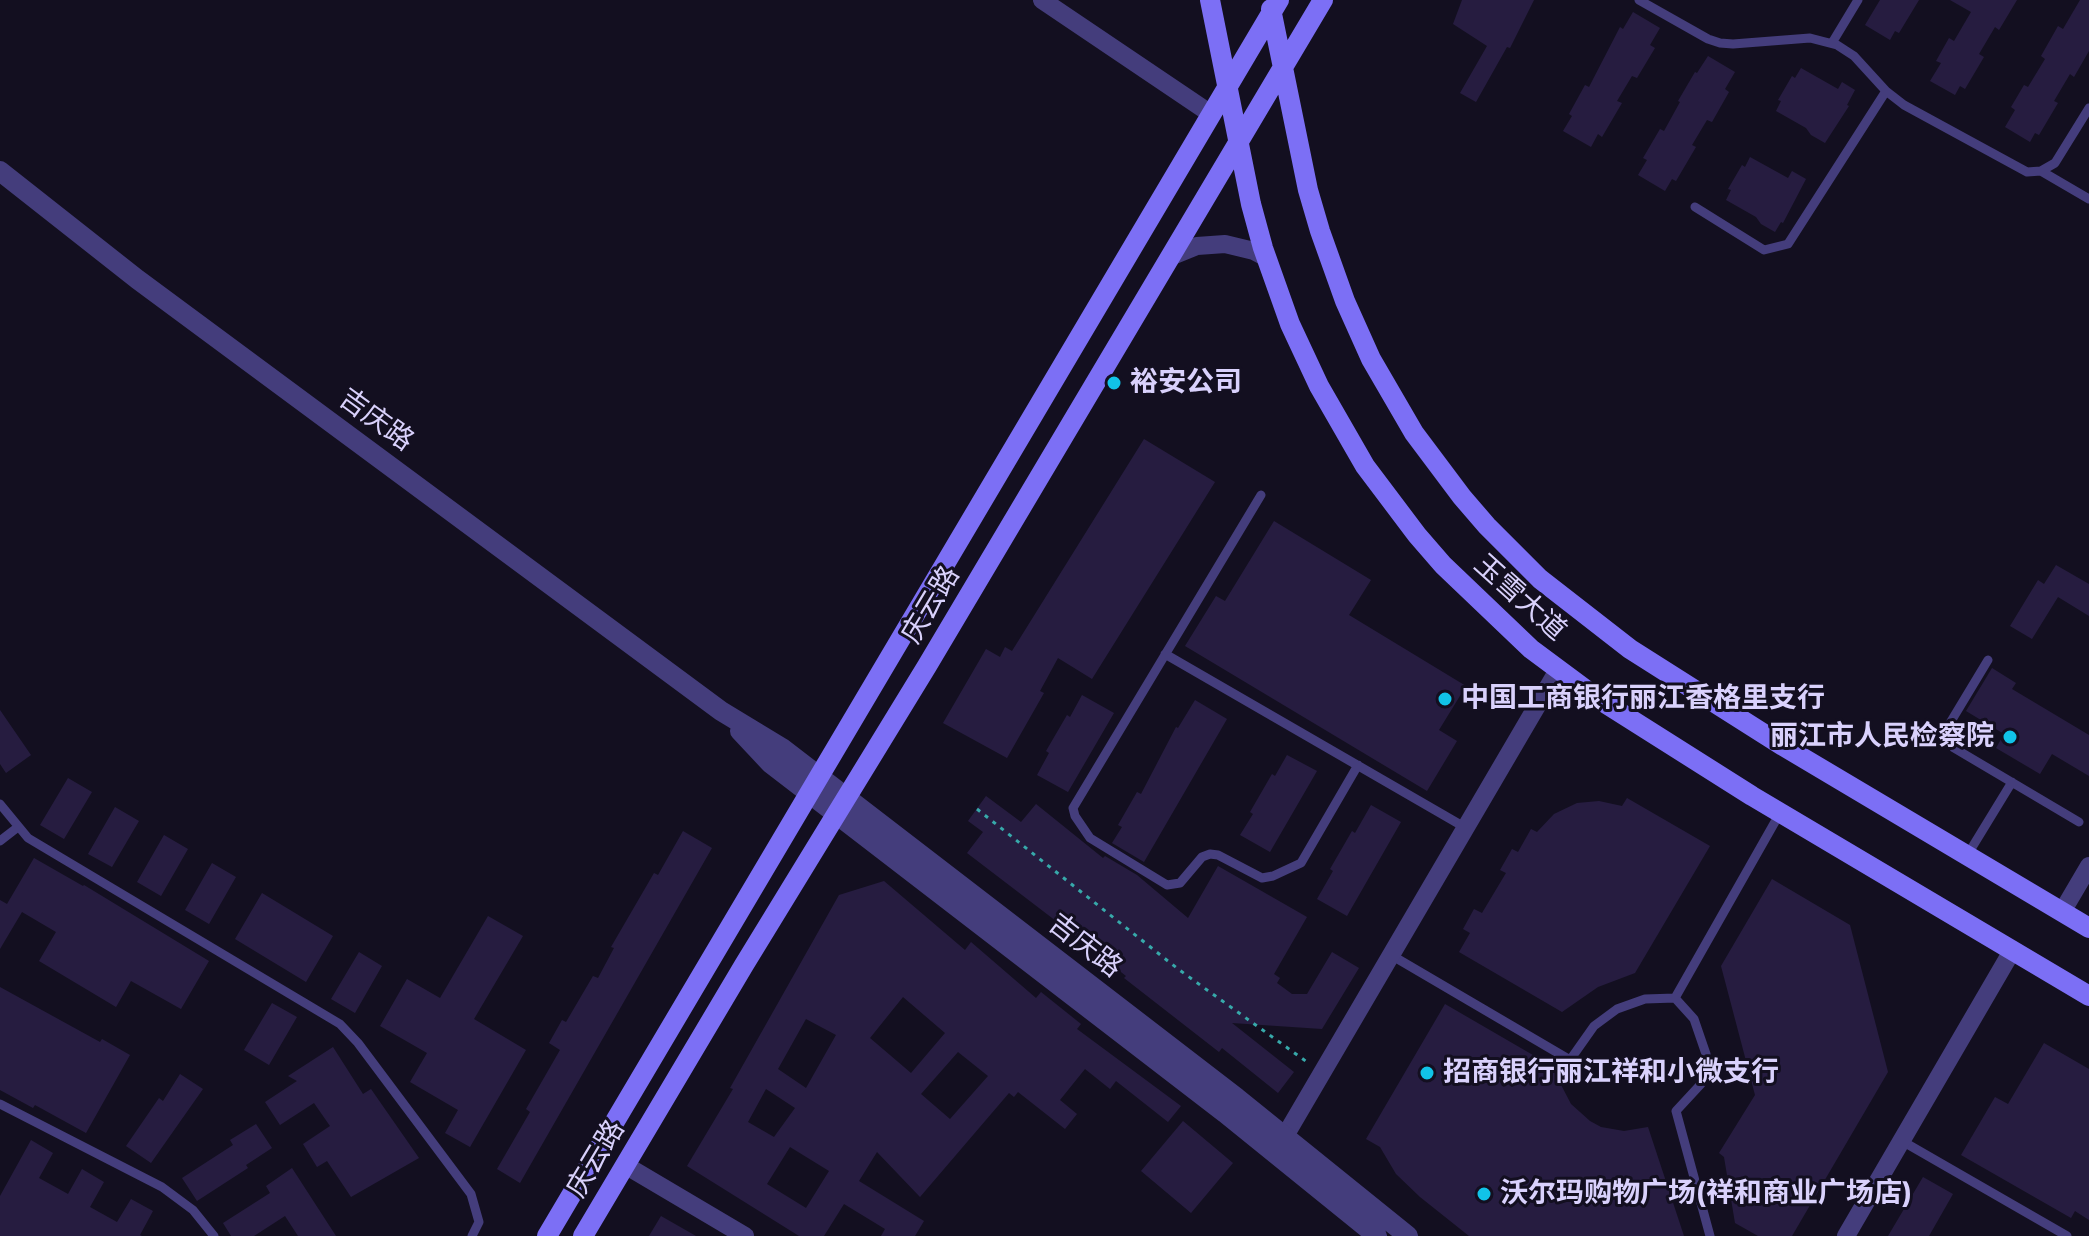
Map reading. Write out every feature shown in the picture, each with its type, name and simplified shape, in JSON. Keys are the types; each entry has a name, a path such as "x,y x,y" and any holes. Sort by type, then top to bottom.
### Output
{"main road":[{"name":"玉雪大道","path":"1210,0 1251,204 1267,258 1304,355 1365,466 1443,565 1501,623 1597,698 1780,813 2089,996"},
{"name":"庆云路","path":"583,1236 1323,0"},
{"name":"庆云路","path":"547,1236 1227,88 1273,4"},
{"name":"玉雪大道","path":"1273,4 1308,190 1345,301 1392,397 1414,433 1462,497 1540,579 1619,642 1783,746 2089,928"}],"street":[{"path":"1042,0 1211,114"},
{"name":"吉庆路","path":"0,171 137,279 721,711 782,748 814,785 1377,1236"},
{"path":"1170,257 1197,246 1225,244 1254,251 1267,258"},
{"path":"1285,1136 1558,670"},
{"name":"吉庆路","path":"841,806 1285,1136 1408,1236"},
{"path":"2062,912 2089,866"},
{"path":"1846,1236 2012,951"},
{"path":"625,1165 745,1236"}],"lane":[{"path":"1639,0 1720,43 1810,38 1832,43 1854,56 1886,91 1904,105 2027,172 2041,171 2061,157 2089,108"},
{"path":"1832,43 1858,0"},
{"path":"1695,207 1764,250 1788,244 1886,91"},
{"path":"2041,171 2089,199"},
{"path":"1261,495 1073,808 1079,824 1090,838 1167,885 1180,883 1202,857 1210,854 1218,855 1262,878 1293,869 1301,863 1358,765"},
{"path":"1165,654 1466,828"},
{"path":"1988,660 1950,723 1948,734 1954,748 2079,822"},
{"path":"1967,856 2012,782"},
{"path":"0,804 28,838 340,1024 358,1043 471,1194 479,1222 472,1236"},
{"path":"1675,998 1780,813"},
{"path":"0,841 18,827"},
{"path":"1391,955 1570,1060 1594,1026 1617,1009 1645,999 1675,998 1694,1019 1706,1054 1707,1065 1701,1084 1676,1111 1710,1236"},
{"path":"0,1104 162,1187 193,1210 214,1236"},
{"path":"1902,1141 2067,1236"}],"path":[{"path":"977,809 1178,969 1321,1073"}],"building":[{"path":"1462,0 1534,0 1510,48 1507,47 1476,102 1460,93 1487,46 1453,24"},
{"path":"1880,0 1919,0 1899,33 1895,31 1890,40 1865,25"},
{"path":"1950,0 2017,0 1999,30 1995,27 1979,54 1984,57 1965,89 1960,86 1955,95 1930,81 1941,63 1936,61 1949,38 1954,41 1971,12"},
{"path":"2080,0 2089,0 2089,51 2074,77 2070,74 2054,101 2058,103 2039,135 2035,133 2030,142 2005,127 2015,110 2011,107 2045,59 2041,56 2058,26 2063,29"},
{"path":"1633,12 1660,28 1650,45 1655,48 1637,78 1632,76 1617,101 1622,103 1602,137 1598,134 1591,147 1563,131 1585,85 1589,87 1620,27 1623,29"},
{"path":"1708,56 1735,72 1725,89 1729,92 1712,122 1707,120 1692,145 1696,147 1676,181 1672,179 1665,191 1638,175 1647,160 1643,158 1660,129 1664,131 1695,72"},
{"path":"1801,68 1838,89 1842,82 1855,90 1849,106 1825,143 1776,111 1781,101 1778,100 1792,76 1795,78"},
{"path":"1750,157 1788,178 1792,171 1806,179 1775,232 1726,200 1731,190 1728,189"},
{"path":"1144,439 1215,482 1092,679 1058,658 1040,691 1044,693 1007,758 943,723 986,649 1000,657 1005,647 1012,651"},
{"path":"1274,521 1371,580 1349,615 1466,686 1439,730 1457,741 1427,791 1185,646 1216,596 1225,601"},
{"path":"2056,565 2089,584 2089,616 2058,597 2032,639 2010,626 2038,580 2044,584"},
{"path":"1992,668 2016,683 2012,689 2089,735 2089,776 2052,754 2040,774 1996,748 2004,734 1966,711"},
{"path":"1082,695 1114,713 1068,792 1037,775 1049,753 1046,751"},
{"path":"1195,700 1227,719 1144,862 1112,843 1122,827 1118,825 1137,792 1141,794 1176,727"},
{"path":"0,710 31,755 6,773 0,764"},
{"path":"1287,755 1317,771 1270,852 1240,835 1272,774 1275,776"},
{"path":"68,778 92,792 64,839 40,825"},
{"path":"986,796 1021,822 1036,804 1103,858 1105,856 1137,875 1188,918 1218,866 1307,917 1274,974 1280,978 1277,983 1292,994 1307,994 1332,952 1359,968 1322,1029 1232,1023 1294,1072 1278,1093 1222,1048 1219,1052 967,853 983,832 968,821"},
{"path":"1627,798 1710,846 1635,973 1598,987 1562,1012 1459,952 1470,933 1463,929 1474,909 1482,913 1506,873 1500,870 1512,849 1518,852 1531,829 1537,832 1554,814 1577,803 1599,801 1622,806"},
{"path":"1371,805 1401,822 1347,916 1317,899 1333,871 1330,869"},
{"path":"115,807 139,821 112,867 88,854"},
{"path":"683,831 712,848 520,1183 497,1169 530,1112 526,1109 560,1050 549,1043 562,1020 566,1022 593,976 598,978 614,948 611,947 654,873 658,875"},
{"path":"164,835 188,849 161,896 137,882"},
{"path":"34,858 209,961 181,1009 131,981 116,1007 39,961 56,932 22,912 0,949 0,900 7,904"},
{"path":"212,863 236,877 209,924 185,910"},
{"path":"1772,879 1850,925 1888,1072 1792,1236 1758,1236 1735,1223 1724,1157 1719,1153 1755,1095 1721,966"},
{"path":"884,881 965,950 971,942 1036,998 1041,992 1081,1024 1077,1029 1181,1106 1168,1122 1116,1081 1110,1089 1085,1069 1060,1100 1077,1114 1065,1129 1018,1092 1014,1097 1009,1093 920,1197 877,1152 859,1181 924,1221 915,1236 881,1236 885,1229 844,1204 824,1236 799,1236 687,1166 733,1089 730,1088 839,895","holes":["903,997 945,1033 911,1073 870,1038","806,1019 836,1035 806,1088 778,1069","958,1052 988,1076 950,1119 921,1094","766,1089 795,1108 774,1137 748,1122","790,1147 829,1171 806,1208 767,1184"]},
{"path":"262,893 333,936 306,982 235,939"},
{"path":"488,916 523,936 474,1019 526,1050 470,1147 445,1133 458,1110 410,1082 427,1053 380,1026 407,979 440,998"},
{"path":"359,952 382,966 355,1013 331,999"},
{"path":"0,987 130,1055 86,1133 0,1090"},
{"path":"272,1003 297,1017 269,1065 244,1050"},
{"path":"1445,1004 1557,1069 1559,1081 1571,1104 1590,1121 1601,1127 1624,1131 1648,1127 1684,1236 1469,1236 1396,1174 1380,1147 1366,1139"},
{"path":"2044,1043 2089,1069 2089,1220 2075,1211 2071,1218 1961,1155 1995,1097 2008,1104"},
{"path":"333,1047 363,1094 371,1089 419,1158 351,1197 327,1161 317,1167 303,1144 330,1126 314,1103 280,1125 265,1102 297,1081 288,1076"},
{"path":"180,1074 203,1089 151,1163 126,1146 159,1098 163,1101"},
{"path":"1183,1121 1233,1163 1191,1213 1141,1171"},
{"path":"256,1124 272,1148 246,1165 248,1168 197,1201 182,1178 233,1145 230,1140"},
{"path":"31,1140 53,1153 39,1178 68,1194 82,1169 104,1182 90,1207 117,1222 131,1199 153,1211 142,1236 0,1236 0,1196"},
{"path":"292,1168 336,1236 298,1236 285,1216 254,1236 231,1236 223,1223 270,1193 266,1186"},
{"path":"1923,1177 1953,1194 1929,1236 1888,1236"},
{"path":"661,1216 696,1236 649,1236"}],"place":[{"name":"裕安公司","path":"1114,383"},
{"name":"中国工商银行丽江香格里支行","path":"1445,699"},
{"name":"丽江市人民检察院","path":"2010,737"},
{"name":"招商银行丽江祥和小微支行","path":"1427,1073"},
{"name":"沃尔玛购物广场(祥和商业广场店)","path":"1484,1194"}]}
